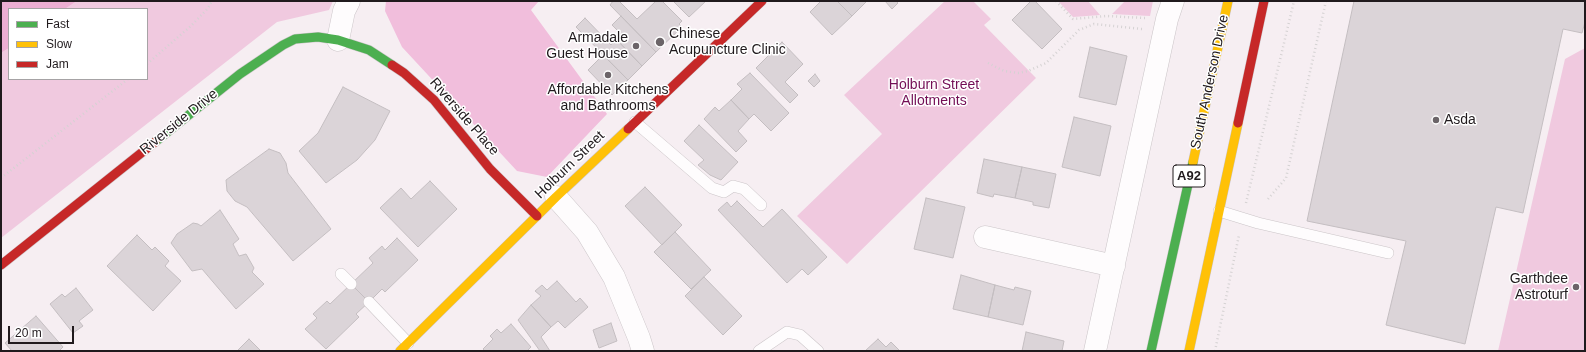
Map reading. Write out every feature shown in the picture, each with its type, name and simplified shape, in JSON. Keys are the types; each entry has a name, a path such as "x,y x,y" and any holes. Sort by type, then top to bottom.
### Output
{"street":[{"path":"338,40 344,11 349,1"},
{"name":"Holburn Street","path":"400,351 556,197 762,1"},
{"name":"South Anderson Drive","path":"1151,351 1228,1"},
{"name":"A92","path":"1188,351 1264,1"},
{"path":"1095,351 1168,17"},
{"name":"Riverside Drive","path":"1,265 240,74 295,39 318,36 338,40"},
{"name":"Riverside Place","path":"338,40 369,50 404,73 434,100 490,169 537,216"},
{"path":"556,197 586,232 614,276 643,351"},
{"path":"985,237 1114,266"}],"lane":[{"path":"636,122 712,188 724,192 733,186 744,189 761,205"},
{"path":"1219,211 1242,218 1388,253"},
{"path":"341,274 351,284"},
{"path":"369,302 408,343"},
{"path":"759,351 787,332 800,334 818,351"}],"path":[{"path":"148,63 192,25 208,8 212,1"},
{"path":"1056,1 1072,19 1106,16 1168,17"},
{"path":"1215,351 1242,218 1294,1"},
{"path":"1268,199 1286,178 1326,1"},
{"path":"988,63 1004,71 1018,73 1028,71 1046,63 1079,30 1094,24 1168,17"},
{"path":"1,178 127,80"}],"green space":[{"path":"77,1 333,1 329,10 277,22 1,238 1,53 8,49 8,80 148,80 148,8 66,8"},
{"name":"Holburn Street Allotments","path":"945,1 973,1 991,19 984,25 1036,78 847,264 797,216 882,134 844,95"},
{"path":"1058,1 1088,1 1100,15 1073,17"},
{"path":"1125,1 1153,1 1150,16 1112,14"},
{"path":"1585,48 1585,351 1498,351 1565,59"}],"shaded area":[{"path":"1,1 77,1 66,8 8,8 8,49 1,53"},
{"path":"386,1 539,1 531,10 607,114 547,177 517,171 402,47 385,11"}],"building":[{"path":"613,1 619,1 637,19 656,1 662,1 682,21 679,24 682,27 656,52 610,5"},
{"path":"673,1 706,1 689,17"},
{"path":"821,1 837,1 852,16 832,35 810,12"},
{"path":"837,1 867,1 852,16"},
{"path":"885,1 896,1 898,3 892,9"},
{"path":"1031,1 1035,1 1062,29 1042,49 1012,20"},
{"name":"Asda","path":"1354,1 1585,1 1585,22 1582,33 1563,29 1523,213 1496,207 1465,344 1386,325 1406,241 1307,221"},
{"name":"Armadale Guest House","path":"621,16 656,52 642,66 616,39 621,34 612,25"},
{"path":"585,18 611,45 616,39 642,66 628,80 576,27"},
{"path":"782,42 803,64 785,82 798,95 790,103 756,68"},
{"path":"1090,47 1127,56 1116,105 1079,97"},
{"name":"Affordable Kitchens and Bathrooms","path":"603,55 628,80 612,95 588,70"},
{"path":"750,73 789,113 771,131 754,114 749,119 731,100 742,89 737,84"},
{"path":"815,74 820,81 814,87 808,81"},
{"path":"343,87 390,111 375,140 357,160 326,183 299,151 318,133"},
{"path":"731,100 749,119 738,131 747,141 736,152 704,119 715,107 719,111"},
{"path":"1074,117 1111,126 1100,176 1062,167"},
{"path":"699,125 738,162 721,180 710,175 698,165 704,160 684,141"},
{"path":"269,149 280,153 286,163 288,173 331,229 293,261 247,207 235,201 227,191 226,180"},
{"path":"984,159 1022,167 1015,198 994,194 993,197 977,193"},
{"path":"1022,167 1056,174 1049,208 1033,205 1033,202 1015,198"},
{"path":"430,181 457,209 418,247 380,208 401,188 411,199"},
{"path":"645,187 682,225 662,245 625,206"},
{"path":"926,198 965,207 953,258 914,249"},
{"path":"737,201 763,227 782,209 827,257 808,275 802,269 787,283 718,210 727,202 731,207"},
{"path":"220,210 239,239 233,244 239,256 246,254 254,268 252,272 264,284 236,309 202,269 192,271 171,243 177,234 193,223 201,226"},
{"path":"675,232 711,270 691,289 654,252"},
{"path":"137,235 152,250 155,247 169,261 165,266 181,281 153,311 107,266"},
{"path":"397,238 418,260 385,292 382,289 369,302 351,284 373,263 369,258 382,246 385,250"},
{"path":"961,275 995,285 988,317 953,309"},
{"path":"704,277 742,316 723,335 685,296"},
{"path":"557,281 576,302 580,298 588,307 565,328 558,321 551,327 531,305 541,296 535,291 542,285 547,290"},
{"path":"351,284 369,302 356,314 359,317 326,349 305,329 317,318 313,314 327,301 330,304"},
{"path":"995,285 1014,290 1015,287 1031,291 1023,325 988,317"},
{"path":"76,288 93,310 79,321 83,326 73,333 50,304 62,294 65,297"},
{"path":"531,305 551,327 541,337 550,351 540,351 518,320"},
{"path":"36,316 63,347 59,351 12,351 5,343"},
{"path":"611,323 617,341 599,348 593,330"},
{"path":"511,324 531,347 527,351 485,351 483,349 493,339 490,336 497,329 501,333"},
{"path":"1026,332 1064,341 1062,351 1022,351"},
{"path":"249,339 261,351 237,351"},
{"path":"878,339 886,347 891,342 900,351 865,351"}],"traffic: fast":[{"path":"155,142 240,74 283,45 295,39 318,37 338,40 369,50 392,65"},
{"path":"1151,351 1193,162"}],"traffic: slow":[{"path":"1193,162 1228,1"},
{"path":"1189,351 1238,123"},
{"path":"400,351 556,197 628,129"}],"traffic: jam":[{"path":"628,129 762,1"},
{"path":"1238,123 1264,1"},
{"path":"392,65 404,73 434,100 490,169 537,216"},
{"path":"1,265 155,142"}],"place":[{"name":"Chinese Acupuncture Clinic","path":"660,42"},
{"name":"Armadale Guest House","path":"636,46"},
{"name":"Affordable Kitchens and Bathrooms","path":"608,75"},
{"name":"Asda","path":"1436,120"},
{"name":"Garthdee Astroturf","path":"1576,287"}]}
